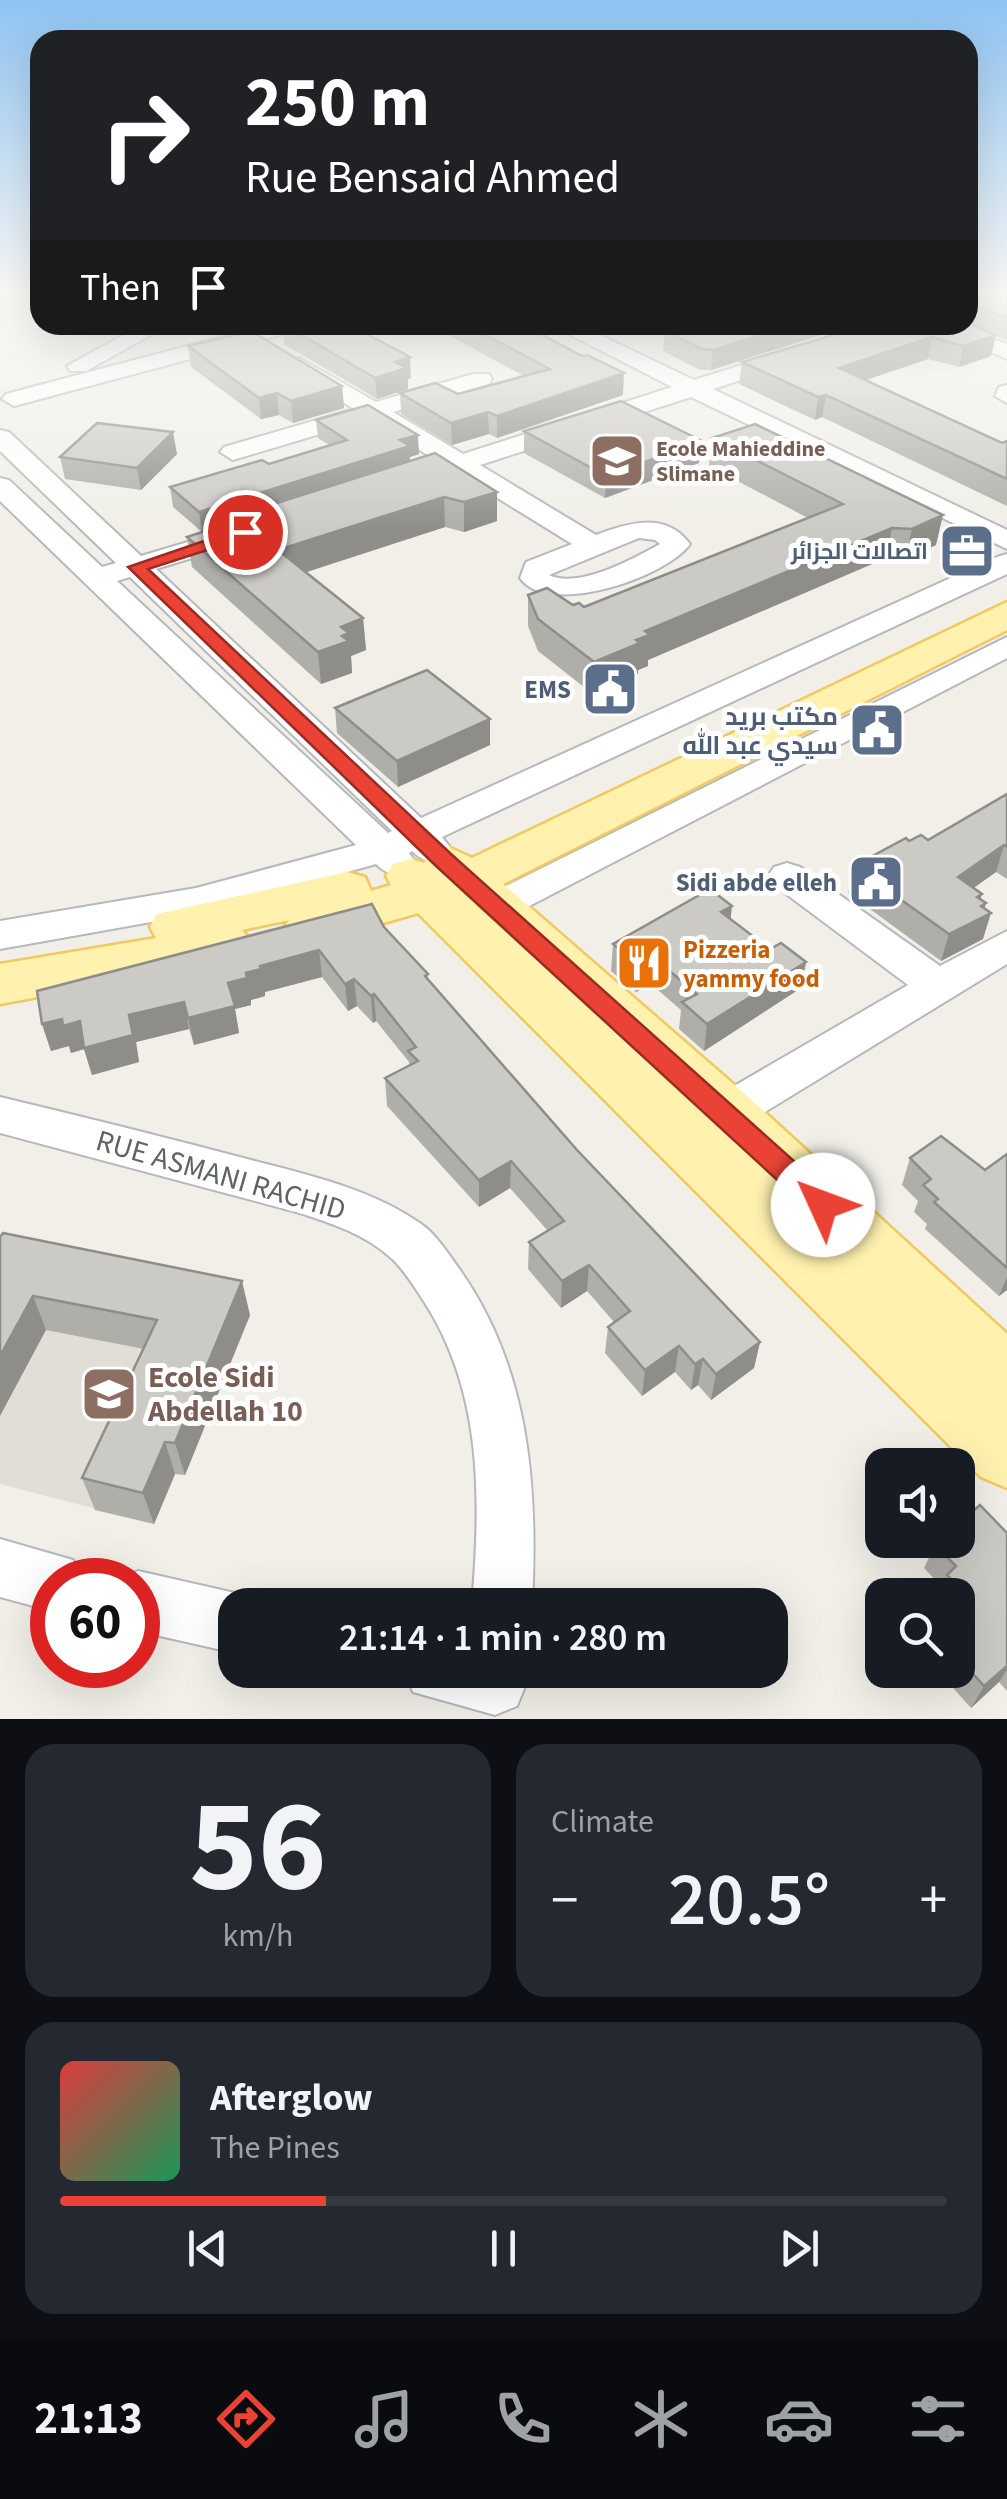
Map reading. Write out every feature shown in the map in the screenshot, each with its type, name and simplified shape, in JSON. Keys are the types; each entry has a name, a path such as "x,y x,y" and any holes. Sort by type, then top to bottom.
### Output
{"main road":[{"path":"0,956 236,915 435,872 1007,591"},
{"path":"0,984 249,941 435,872 1007,614"},
{"path":"435,872 726,1113 998,1357"},
{"path":"435,872 1007,1452"}],"street":[{"path":"7,403 69,371"},
{"path":"7,403 122,371"},
{"path":"309,371 594,546"},
{"path":"655,371 1007,541"},
{"path":"389,486 746,371"},
{"path":"233,452 481,379"},
{"path":"0,437 136,567 435,872"},
{"path":"0,486 97,578 435,872"},
{"path":"97,578 263,527"},
{"path":"435,872 1007,564"},
{"path":"0,935 196,901 435,872 1007,646"},
{"path":"786,876 938,986"},
{"path":"726,1113 1007,945"},
{"name":"RUE ASMANI RACHID","path":"0,1115 300,1193 355,1213 407,1241 452,1297 474,1344 501,1424 508,1530 503,1588"},
{"path":"0,1568 30,1576"},
{"path":"160,1605 218,1619"}],"shaded area":[{"name":"Ecole Sidi Abdellah 10","path":"16,1267 250,1315 185,1475 175,1474 154,1524 0,1484 0,1295"}],"building":[{"path":"222,371 318,371 342,386 291,401 277,393 259,398"},
{"path":"363,371 397,371 375,378"},
{"path":"542,371 624,373 497,416 488,412 451,423 400,393 435,383 458,394"},
{"path":"762,371 846,371 1002,443 1007,441 1007,479 826,395 818,397"},
{"path":"621,401 702,441 606,476 524,431"},
{"path":"368,405 418,435 400,440 410,446 199,512 170,487 262,460 269,464 347,440 316,420"},
{"path":"97,423 173,432 137,468 60,457"},
{"path":"755,424 943,515 912,529 892,528 645,631 650,635 636,640 640,643 594,662 538,619 528,595 547,588 573,605 579,603 584,607 843,504 712,438"},
{"path":"435,453 497,492 464,502 444,497 278,550 363,618 341,627 349,633 342,636 349,641 318,652 187,537 224,525 220,521"},
{"path":"427,670 490,719 397,761 335,708"},
{"path":"1007,794 1007,847 1004,845 958,877 982,894 977,897 986,903 981,906 991,913 949,934 854,866 906,838 909,841 921,835 928,840"},
{"path":"710,889 732,906 721,912 770,949 781,943 806,962 707,1024 682,1002 697,994 653,957 638,965 613,944"},
{"path":"372,904 384,927 577,1150 760,1342 716,1374 703,1359 695,1364 679,1346 645,1370 608,1327 630,1311 589,1265 562,1281 529,1242 564,1221 511,1161 479,1180 385,1078 418,1061 408,1051 416,1047 374,994 371,996 354,979 345,984 319,950 260,966 261,969 246,973 247,978 228,983 235,1006 188,1018 184,1002 129,1015 133,1035 84,1048 80,1021 63,1026 62,1019 42,1024 37,991"},
{"path":"941,1136 985,1170 1007,1154 1007,1268 934,1202 938,1199 923,1185 931,1179 910,1158"},
{"path":"3,1233 242,1281 175,1443 165,1442 143,1493 82,1478 157,1320 33,1296 0,1356"},
{"path":"980,1505 1007,1533 1007,1666 984,1686 975,1676 975,1578 947,1575 956,1566 948,1558 975,1558 975,1509"}],"place":[{"name":"Ecole Mahieddine Slimane","path":"617,461"},
{"name":"اتصالات الجزائر","path":"967,551"},
{"name":"EMS","path":"610,689"},
{"name":"مكتب بريد سيدي عبد الله","path":"877,730"},
{"name":"Sidi abde elleh","path":"876,882"},
{"name":"Pizzeria yammy food","path":"644,963"},
{"name":"Ecole Sidi Abdellah 10","path":"109,1394"}],"route":[{"path":"245,532 136,567 443,860 823,1205"}]}
